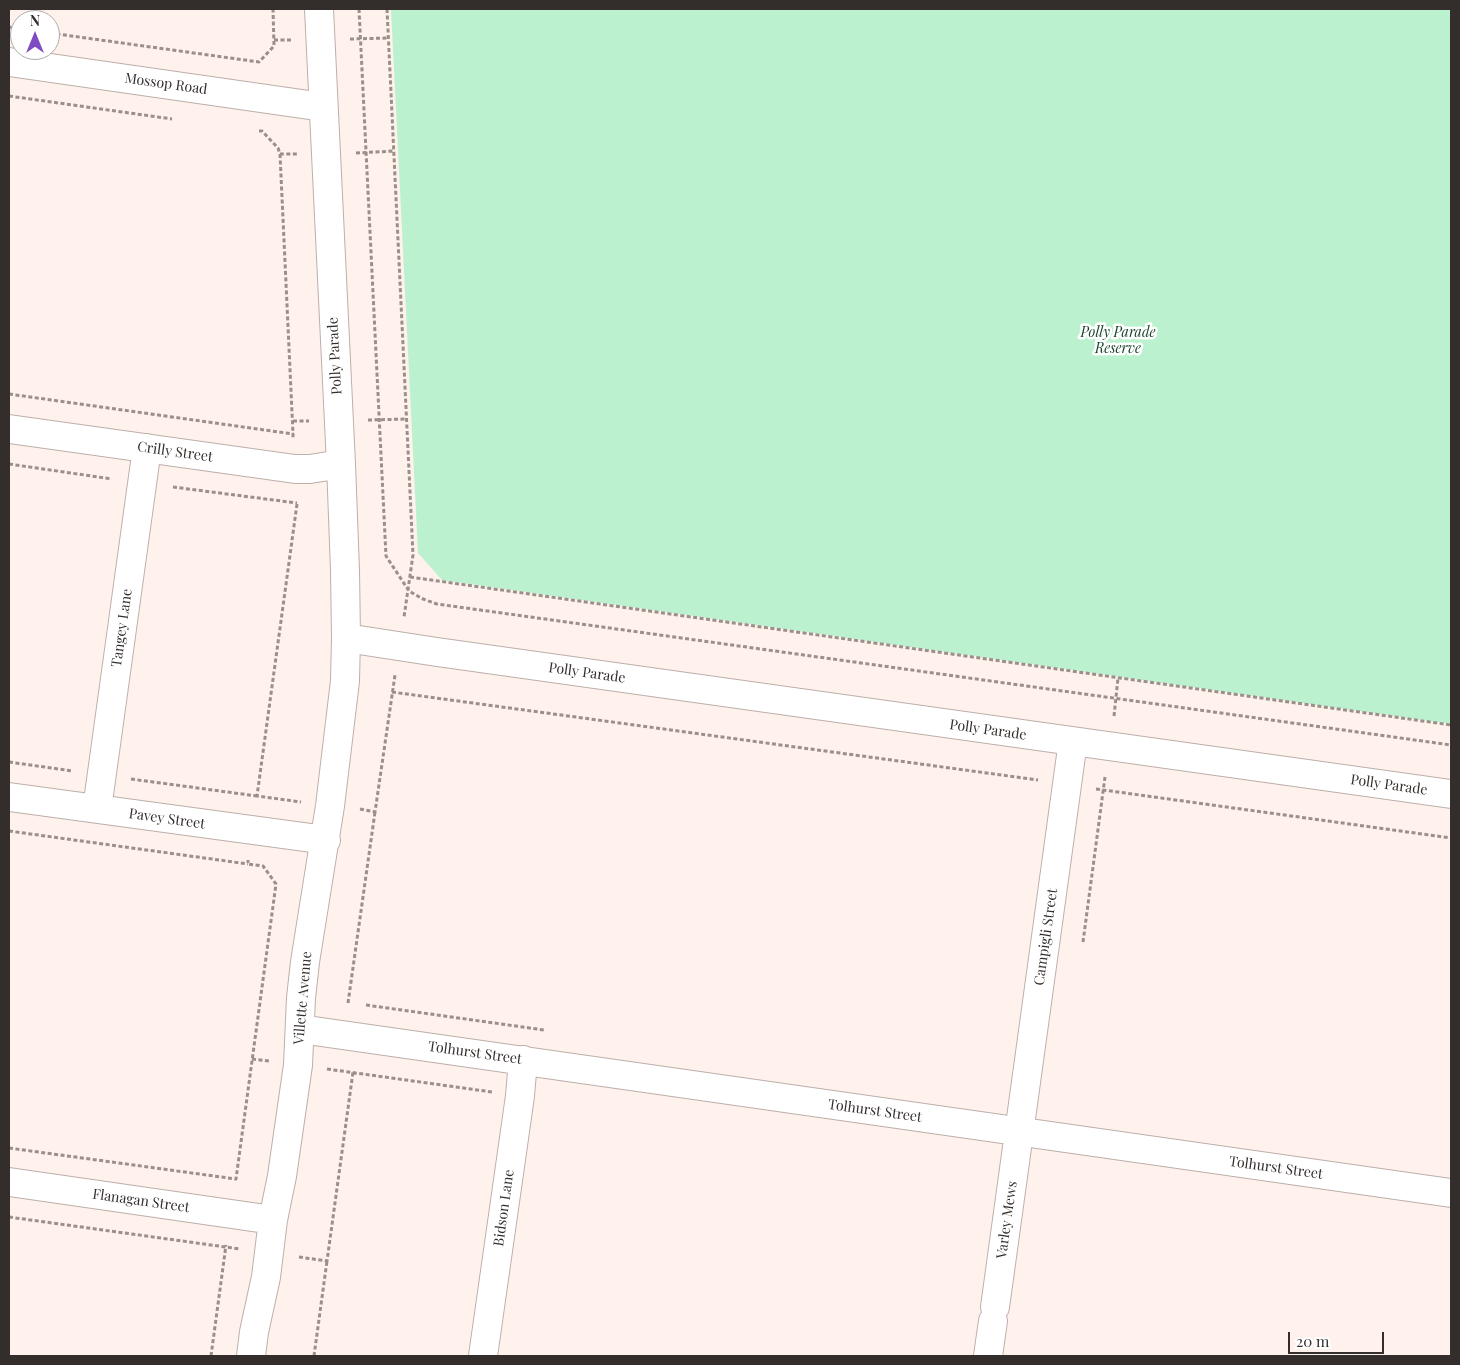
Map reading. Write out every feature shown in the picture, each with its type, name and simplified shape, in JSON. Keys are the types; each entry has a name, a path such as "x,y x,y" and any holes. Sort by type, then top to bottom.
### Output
{"street":[{"name":"Polly Parade","path":"319,9 346,638 1451,794"},
{"name":"Mossop Road","path":"9,62 323,107"},
{"name":"Crilly Street","path":"9,429 295,468 340,464"},
{"name":"Tangey Lane","path":"97,809 147,448"},
{"name":"Villette Avenue","path":"251,1356 254,1332 266,1277 273,1220 282,1176 298,1065 301,998 305,962 326,840 345,681 346,638"},
{"name":"Campigli Street","path":"1020,1132 1073,742"},
{"name":"Pavey Street","path":"9,797 326,840"},
{"name":"Tolhurst Street","path":"300,1029 1451,1193"},
{"name":"Bidson Lane","path":"483,1356 520,1096 523,1060"},
{"name":"Varley Mews","path":"988,1356 1020,1132"},
{"name":"Flanagan Street","path":"9,1182 273,1220"}],"path":[{"path":"60,34 259,62 274,46 272,9"},
{"path":"359,9 386,556 409,591 437,604 1451,745"},
{"path":"387,9 413,545 409,591 400,645"},
{"path":"9,96 172,119"},
{"path":"280,154 293,434"},
{"path":"410,577 1451,725"},
{"path":"1084,942 1103,790 1117,698 1118,678"},
{"path":"392,692 1451,838"},
{"path":"248,864 257,796"},
{"path":"348,1003 375,812"},
{"path":"9,831 263,866 276,884 236,1180 9,1148"},
{"path":"252,1059 520,1096"},
{"path":"211,1356 231,1214"},
{"path":"314,1356 328,1261"}],"green space":[{"name":"Polly Parade Reserve","path":"391,9 1451,9 1451,724 442,580 418,553"}]}
